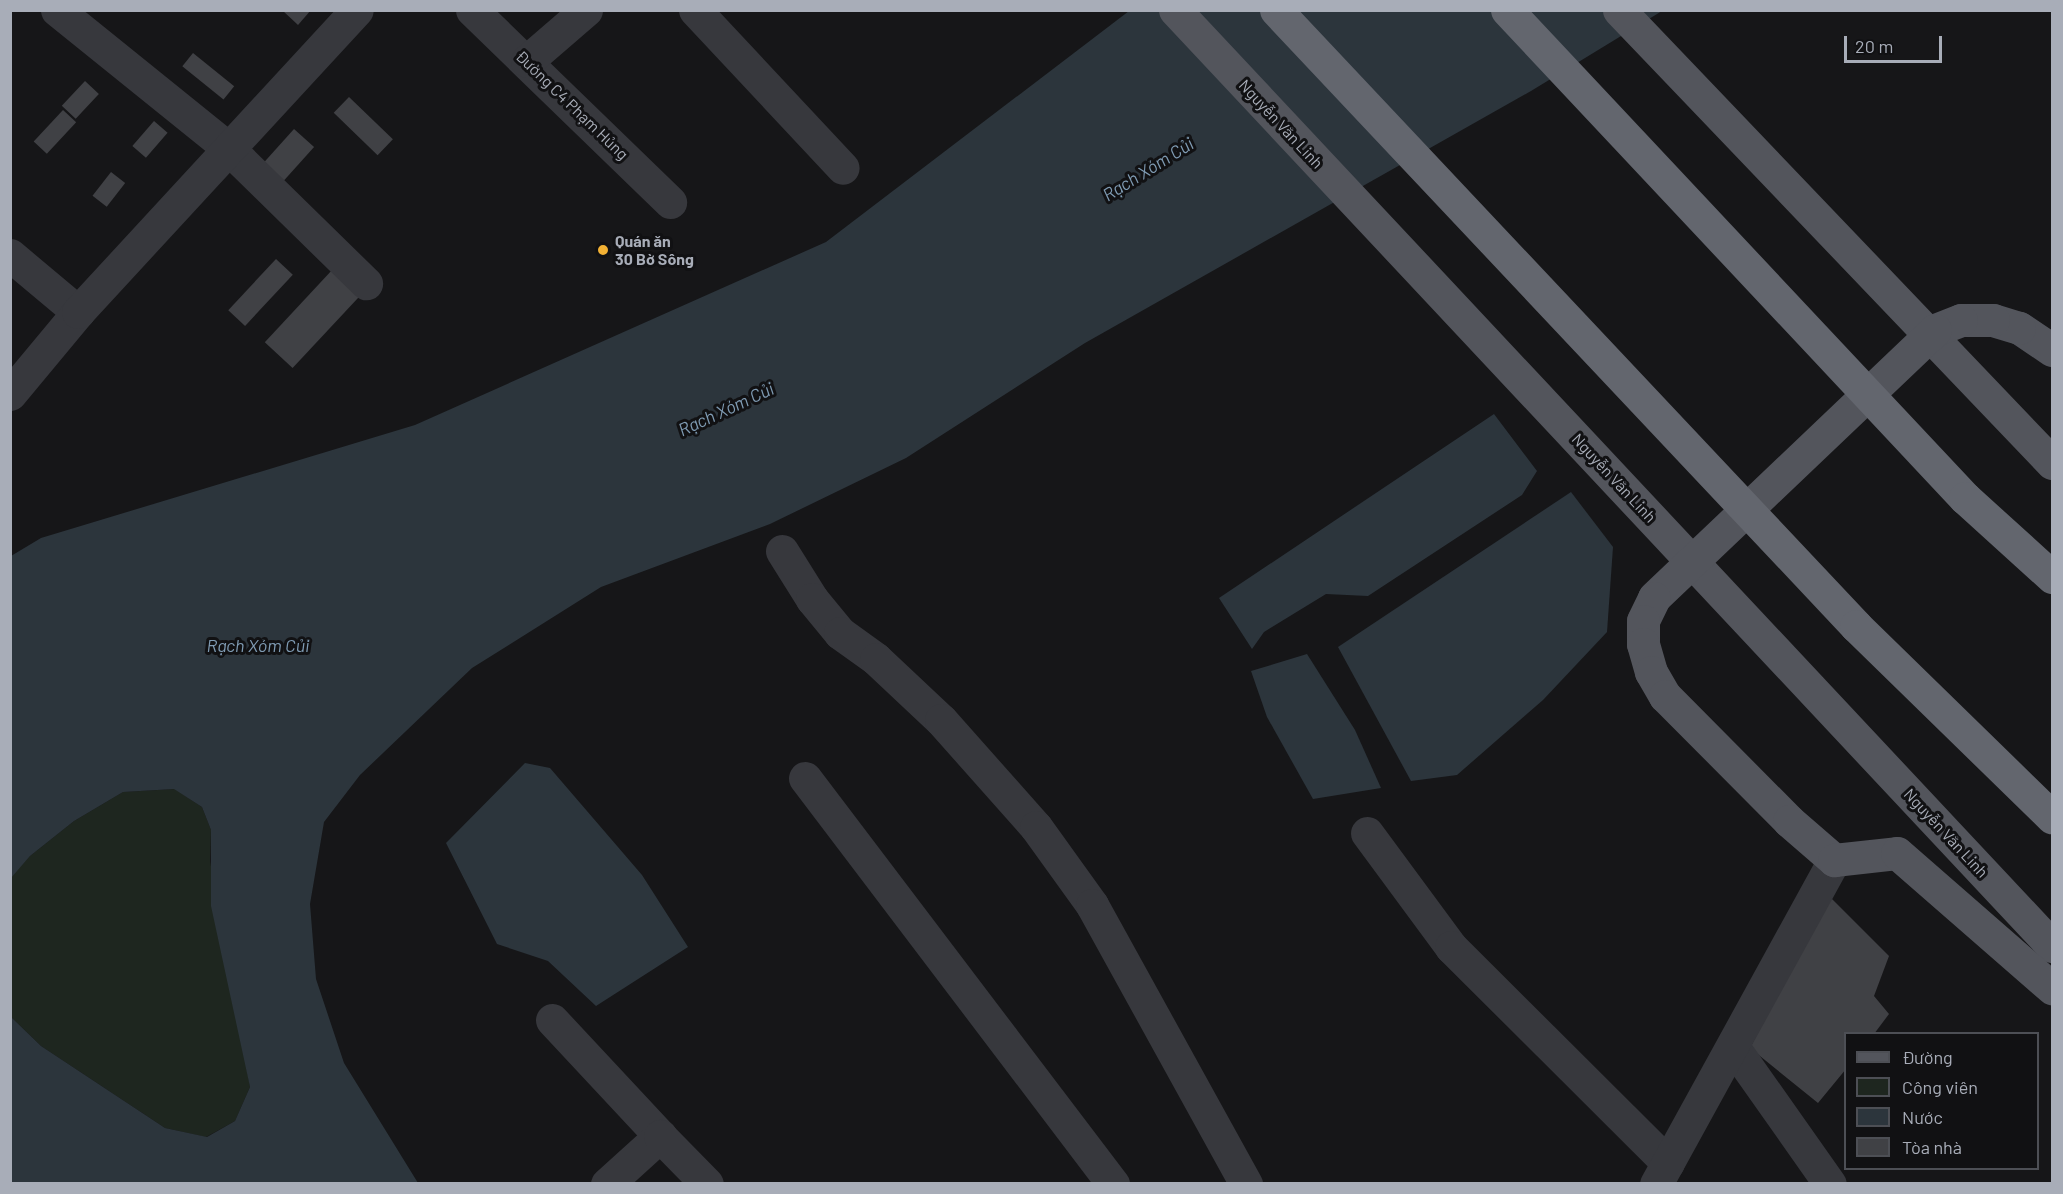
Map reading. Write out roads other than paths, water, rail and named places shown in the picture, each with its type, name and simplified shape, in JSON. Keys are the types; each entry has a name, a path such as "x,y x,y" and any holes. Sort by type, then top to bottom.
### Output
{"highway":[{"path":"1276,10 1856,626 2052,818"},
{"path":"1507,10 1965,498 2052,577"}],"main road":[{"name":"Nguyễn Văn Linh","path":"1175,10 2052,946"},
{"path":"1619,10 2021,435 2052,464"},
{"path":"2052,350 2019,328 1993,320 1961,320 1935,330 1654,598 1643,621 1643,644 1651,672 1665,696 1789,821 1834,860 1897,853 2052,988"}],"street":[{"path":"57,10 229,149 366,283"},
{"path":"10,393 78,312 357,10"},
{"name":"Đường C4 Phạm Hủng","path":"472,10 670,202"},
{"path":"527,61 586,10"},
{"path":"695,10 843,168"},
{"path":"10,255 78,312"},
{"path":"782,551 812,599 840,633 876,659 941,720 1036,827 1092,905 1246,1184"},
{"path":"805,778 1113,1184"},
{"path":"1367,833 1451,947 1662,1173 1734,1047 1834,860"},
{"path":"552,1020 707,1184"},
{"path":"1734,1047 1830,1184"},
{"path":"607,1184 660,1136"}],"water":[{"name":"Rạch Xóm Củi","path":"1129,11 1662,11 1531,91 1085,343 906,458 770,524 601,587 472,668 360,775 324,822 310,904 316,979 344,1063 418,1183 11,1183 10,1016 41,1046 165,1128 207,1137 235,1121 250,1087 211,906 211,830 202,807 174,789 123,792 74,821 30,856 11,878 11,556 41,538 415,425 826,242"},
{"path":"1494,414 1537,471 1522,495 1368,596 1326,594 1264,632 1252,649 1219,598"},
{"path":"1571,492 1613,547 1607,632 1543,700 1457,775 1411,781 1338,647"},
{"path":"1307,654 1355,730 1381,788 1313,799 1267,717 1251,671"},
{"path":"525,763 550,768 642,875 688,947 596,1006 548,961 497,944 446,843"}],"place":[{"name":"Quán ăn 30 Bờ Sông","path":"603,250"}]}
